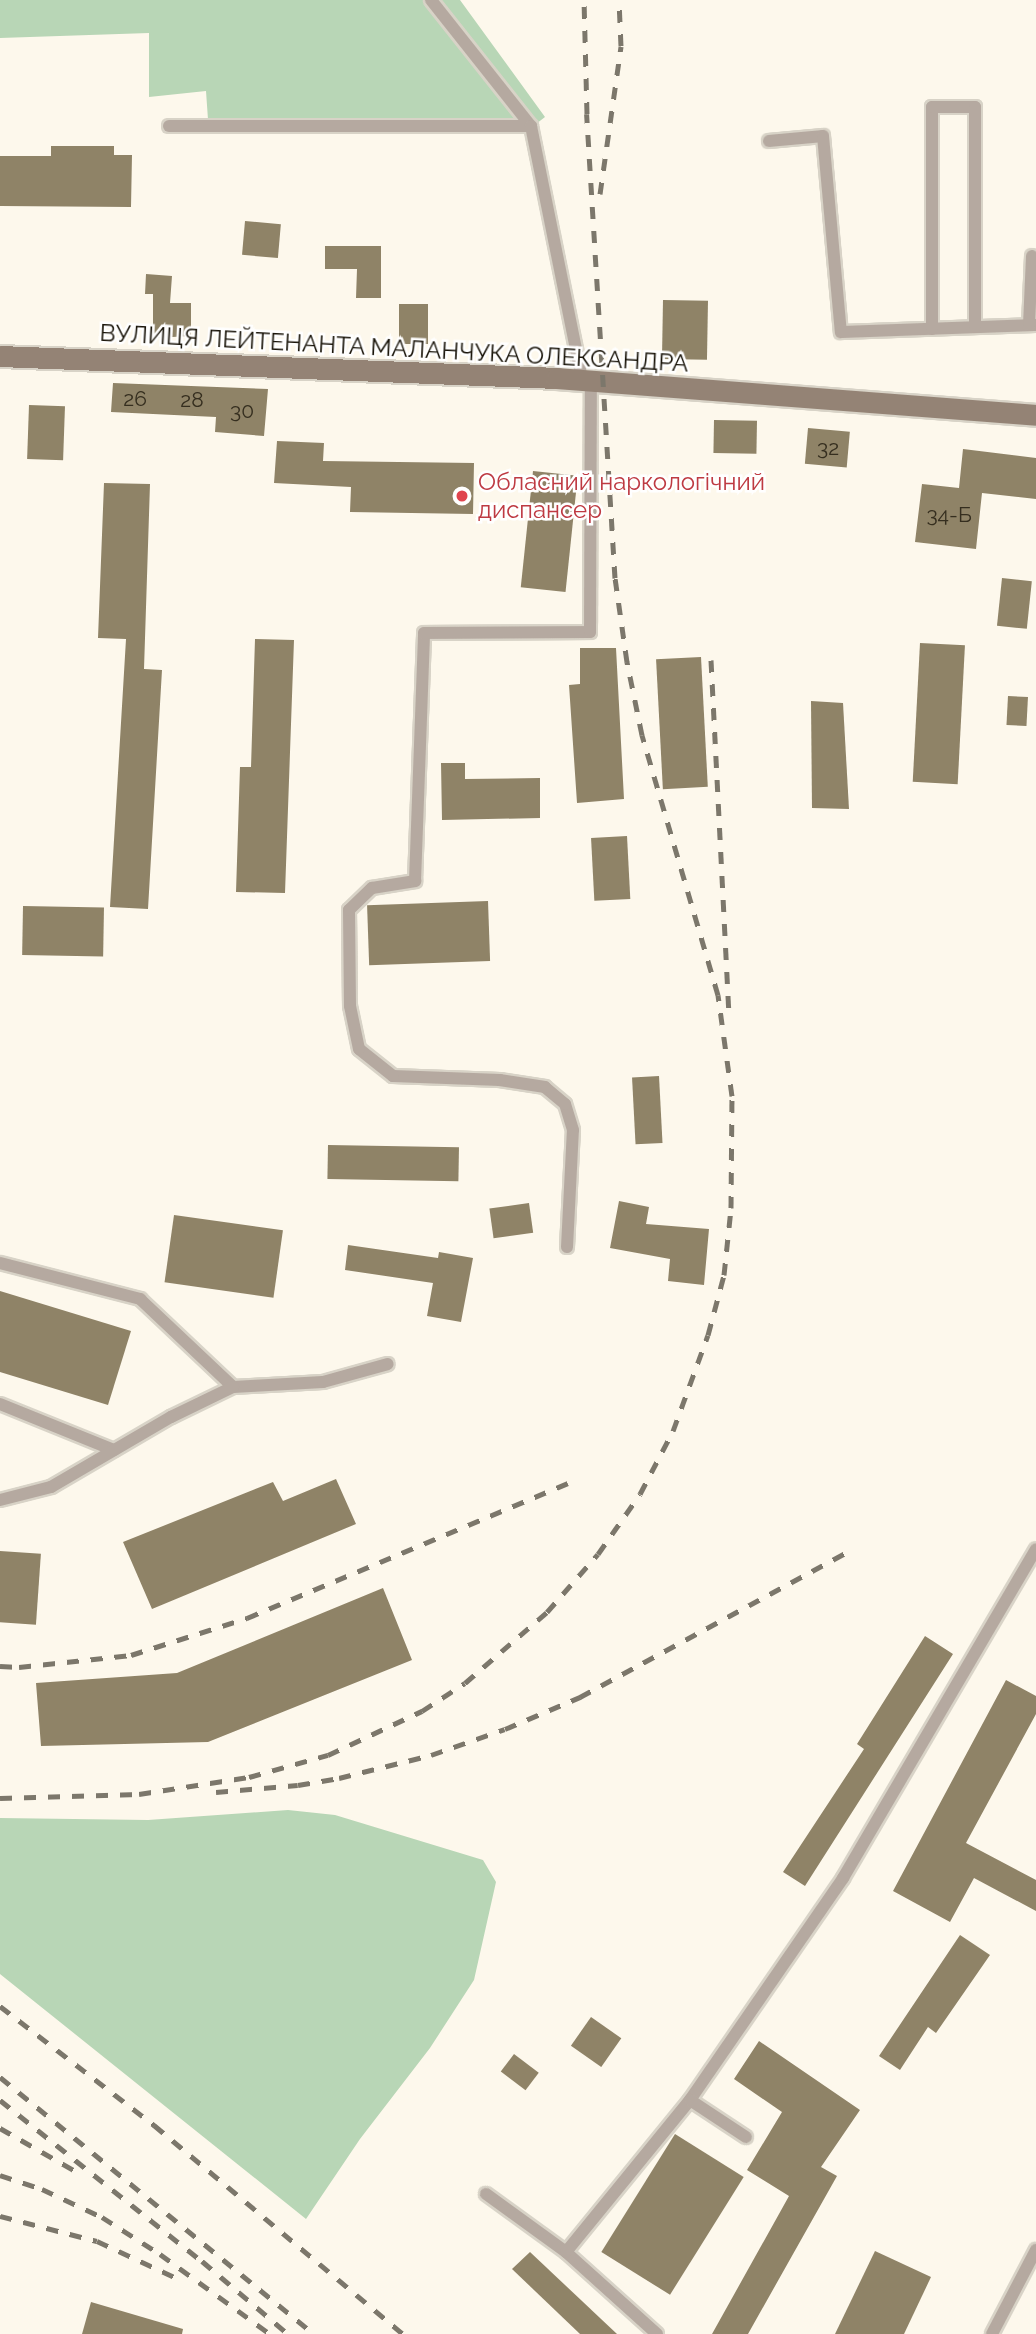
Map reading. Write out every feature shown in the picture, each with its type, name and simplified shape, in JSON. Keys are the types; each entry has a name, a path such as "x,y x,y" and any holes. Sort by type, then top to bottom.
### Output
{"street":[{"name":"ВУЛИЦЯ ЛЕЙТЕНАНТА МАЛАНЧУКА ОЛЕКСАНДРА","path":"0,356 587,380 1036,415"}],"lane":[{"path":"431,0 531,126 587,380 590,632 424,633 415,881 372,888 349,910 350,1006 359,1049 393,1076 500,1080 545,1087 565,1104 573,1130 567,1247"},
{"path":"932,329 932,107 975,107 975,327"},
{"path":"169,126 531,126"},
{"path":"769,141 823,136 841,332 1033,325 1032,256"},
{"path":"0,1263 140,1299 233,1387"},
{"path":"0,1500 51,1487 233,1387 323,1382 388,1364"},
{"path":"0,1404 114,1450"},
{"path":"566,2252 690,2100 843,1878 1036,1549"},
{"path":"690,2100 746,2137"},
{"path":"486,2194 566,2252 657,2334"},
{"path":"992,2334 1036,2250"}],"green space":[{"path":"0,0 460,0 545,117 523,134 209,134 206,91 149,97 149,33 0,38"},
{"path":"288,1810 335,1815 483,1860 496,1882 474,1980 430,2048 360,2139 306,2219 0,1974 0,1818 148,1820"}],"building":[{"path":"51,146 114,146 114,155 132,155 131,207 0,206 0,156 51,156"},
{"path":"245,221 281,224 278,258 242,255"},
{"path":"325,246 381,246 381,298 356,298 357,269 325,269"},
{"path":"146,274 172,276 170,303 191,303 191,336 153,338 153,294 145,294"},
{"path":"663,300 708,301 707,360 662,359"},
{"path":"399,304 428,304 428,344 399,344"},
{"path":"113,383 268,389 264,436 215,432 216,417 111,412"},
{"path":"29,405 65,406 63,460 27,459"},
{"path":"714,420 757,421 756,454 713,453"},
{"path":"808,428 850,432 847,468 805,464"},
{"path":"277,441 324,443 323,461 474,463 473,514 350,512 351,487 274,483"},
{"path":"963,449 1036,458 1036,499 982,493 976,549 915,542 922,484 959,488"},
{"path":"533,471 578,476 566,592 521,587"},
{"path":"104,483 150,484 144,669 162,670 148,909 110,907 126,639 98,638"},
{"path":"1002,578 1032,581 1027,629 997,626"},
{"path":"255,639 294,640 285,893 236,892 240,767 251,767"},
{"path":"920,643 965,645 958,784 913,782"},
{"path":"580,648 616,648 624,799 577,803 569,685 580,684"},
{"path":"701,657 708,787 663,789 656,659"},
{"path":"1008,696 1028,697 1026,726 1006,725"},
{"path":"811,701 843,703 849,809 812,808"},
{"path":"441,763 465,763 465,779 540,778 540,818 442,820"},
{"path":"627,836 630,899 594,901 591,838"},
{"path":"488,901 490,961 369,965 367,905"},
{"path":"23,906 104,907 103,956 22,955"},
{"path":"659,1076 663,1143 636,1144 632,1077"},
{"path":"328,1145 459,1147 458,1181 327,1179"},
{"path":"619,1201 649,1207 646,1224 709,1229 704,1285 668,1281 670,1259 610,1248"},
{"path":"529,1203 533,1233 494,1238 489,1209"},
{"path":"174,1215 283,1230 273,1298 165,1282"},
{"path":"348,1245 438,1258 439,1252 473,1258 461,1322 427,1316 433,1283 345,1270"},
{"path":"0,1291 131,1331 108,1405 0,1372"},
{"path":"336,1479 356,1524 152,1609 123,1542 273,1482 283,1501"},
{"path":"0,1551 41,1554 36,1625 0,1622"},
{"path":"383,1588 412,1660 208,1742 41,1746 36,1683 177,1673"},
{"path":"925,1636 953,1654 805,1886 783,1872 864,1749 857,1744"},
{"path":"1006,1680 1036,1696 1036,1714 966,1843 1036,1880 1036,1911 974,1878 950,1922 893,1891"},
{"path":"960,1935 990,1955 936,2033 928,2027 900,2070 879,2056"},
{"path":"591,2017 621,2038 601,2067 571,2046"},
{"path":"759,2041 860,2110 821,2167 837,2176 748,2334 712,2334 789,2196 747,2170 782,2112 734,2079"},
{"path":"514,2054 539,2073 526,2090 501,2072"},
{"path":"675,2134 744,2177 670,2295 601,2252"},
{"path":"875,2251 931,2277 904,2334 835,2334"},
{"path":"530,2252 617,2334 580,2334 512,2269"},
{"path":"91,2302 183,2329 182,2334 82,2334"}],"railway":[{"path":"0,1798 139,1794 249,1777 328,1755 422,1711 465,1683 547,1612 598,1554 640,1494 673,1431 708,1335 724,1275 731,1208 732,1096 718,995 642,735 627,662 615,578 587,114 584,0"},
{"path":"600,194 621,46 619,0"},
{"path":"711,660 729,1012"},
{"path":"0,1666 19,1667 131,1655 247,1618 568,1483"},
{"path":"216,1792 298,1785 339,1778 431,1755 505,1729 580,1697 847,1552"},
{"path":"0,2006 154,2125 403,2334"},
{"path":"0,2077 314,2334"},
{"path":"0,2100 202,2261 288,2334"},
{"path":"0,2128 79,2173"},
{"path":"0,2175 42,2189 102,2217 160,2254 270,2334"},
{"path":"0,2216 97,2241 181,2280"}],"place":[{"name":"Обласний наркологічний диспансер","path":"462,496"}]}
